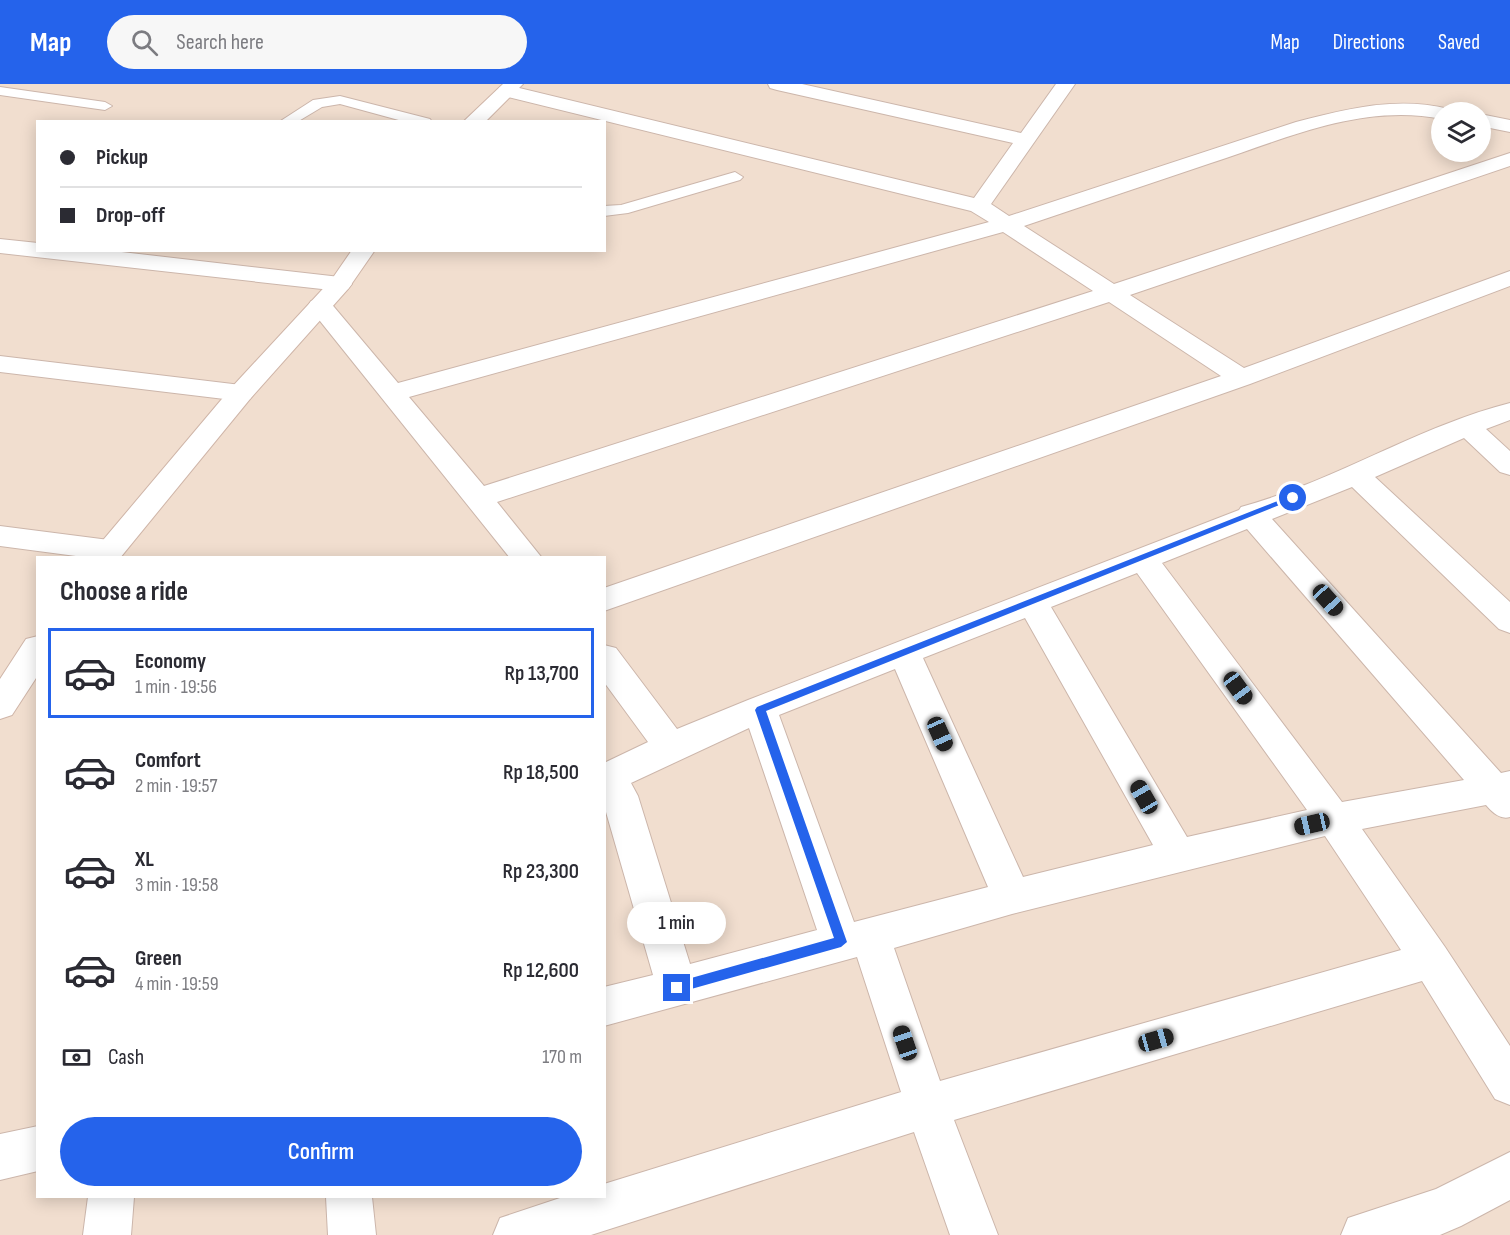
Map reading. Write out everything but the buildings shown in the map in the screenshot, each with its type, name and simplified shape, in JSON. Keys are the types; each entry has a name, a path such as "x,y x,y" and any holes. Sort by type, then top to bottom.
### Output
{"street":[{"path":"777,84 1026,140"},
{"path":"979,206 1066,84"},
{"path":"475,120 510,88 979,206 1241,378"},
{"path":"392,393 1007,224 1303,126 1341,116 1411,108 1431,111"},
{"path":"1491,122 1510,126"},
{"path":"478,498 1112,293 1510,159"},
{"path":"0,246 36,250"},
{"path":"56,252 340,284"},
{"path":"0,536 106,554 240,393 340,284 363,252"},
{"path":"606,599 1241,378 1510,278"},
{"path":"320,306 525,556"},
{"path":"0,364 240,393"},
{"path":"677,988 620,796 607,778 671,747 760,710 1251,514 1356,475 1467,426 1510,411"},
{"path":"1467,426 1510,466"},
{"path":"1356,475 1510,621"},
{"path":"1251,514 1505,794"},
{"path":"1142,558 1334,819 1431,960 1510,1084"},
{"path":"1032,602 1178,855"},
{"path":"2,699 36,651"},
{"path":"904,652 1012,897"},
{"path":"606,660 671,747"},
{"path":"760,710 855,940 927,1106 974,1235"},
{"path":"606,1006 1012,897 1178,855 1334,819 1505,794"},
{"path":"517,1235 927,1106 1431,960"},
{"path":"0,1157 36,1148"},
{"path":"1365,1235 1453,1223 1510,1175"},
{"path":"107,1235 111,1198"},
{"path":"349,1198 352,1235"}],"lane":[{"path":"0,92 105,106"},
{"path":"289,120 318,103 340,100 417,120"},
{"path":"606,211 622,210 735,177"}],"shaded area":[{"path":"0,84 1510,84 1510,1235 0,1235"}],"route":[{"path":"677,988 841,942 760,710 1293,498"}]}
